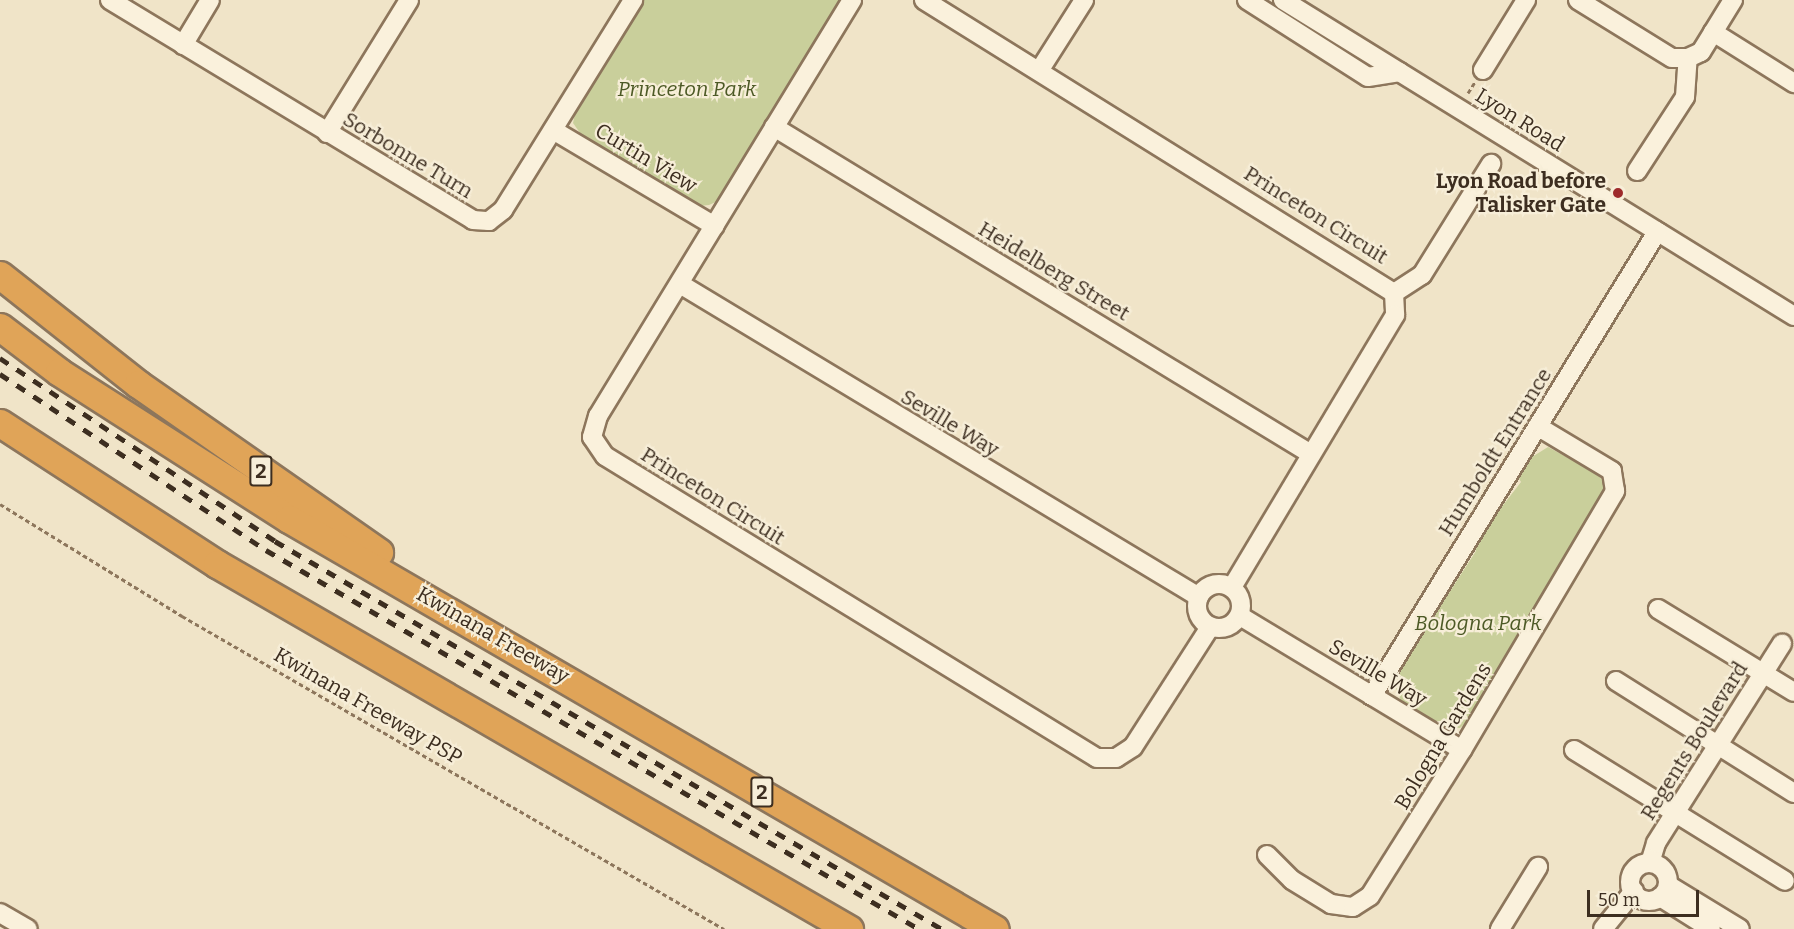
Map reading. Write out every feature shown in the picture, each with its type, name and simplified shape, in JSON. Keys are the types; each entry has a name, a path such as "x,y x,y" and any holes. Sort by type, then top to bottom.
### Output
{"highway":[{"name":"2","path":"0,275 138,384 530,656"},
{"name":"Kwinana Freeway","path":"0,327 59,372 289,519 530,656 995,929"},
{"path":"0,423 217,564"},
{"path":"0,445 217,564 849,929"}],"street":[{"name":"Sorbonne Turn","path":"110,0 473,220 489,221 552,130 633,0"},
{"path":"183,45 210,0"},
{"path":"327,133 409,0"},
{"name":"Princeton Circuit","path":"852,0 598,416 592,438 606,456 1097,758 1116,758 1132,747 1210,627"},
{"name":"Princeton Circuit","path":"924,0 1394,293 1395,315 1232,587"},
{"path":"1039,71 1084,0"},
{"path":"1246,0 1368,77 1400,72"},
{"name":"Lyon Road","path":"1283,0 1794,315"},
{"path":"1483,70 1526,0"},
{"path":"1578,0 1672,58 1688,58 1701,52 1733,0"},
{"path":"1713,32 1794,83"},
{"path":"1637,171 1685,97 1688,58"},
{"name":"Heidelberg Street","path":"774,127 1311,454"},
{"name":"Curtin View","path":"552,130 715,226"},
{"path":"1394,293 1422,275 1491,164"},
{"name":"Humboldt Entrance","path":"1372,696 1657,232"},
{"name":"Seville Way","path":"680,284 1199,597"},
{"name":"Bologna Gardens","path":"1267,855 1292,880 1331,904 1353,907 1370,896 1462,750 1615,491 1612,471 1538,426"},
{"path":"1220,583 1232,587 1239,595 1240,616 1222,629 1210,627 1196,609 1199,597 1220,583"},
{"path":"1659,609 1794,692"},
{"name":"Seville Way","path":"1240,616 1462,750"},
{"name":"Regents Boulevard","path":"1650,863 1676,812 1782,644"},
{"path":"1616,681 1794,793"},
{"path":"1574,750 1785,881"},
{"path":"1603,929 1634,891 1633,874 1650,863 1664,870 1664,891"},
{"path":"1500,929 1538,867"},
{"path":"1634,891 1646,900 1664,891"},
{"path":"1664,891 1711,929"},
{"path":"1664,891 1740,929"},
{"path":"0,913 28,929"}],"path":[{"name":"Kwinana Freeway PSP","path":"0,504 182,616 724,929"}],"green space":[{"name":"Princeton Park","path":"643,0 841,0 718,201 709,205 699,206 585,140 573,123 577,105"},
{"name":"Bologna Park","path":"1548,447 1596,473 1605,483 1603,497 1471,718 1460,728 1439,727 1404,707 1394,685 1398,672 1476,551 1473,544 1521,482 1517,475 1524,462"}],"railway":[{"path":"0,358 275,541 942,929"},
{"path":"0,374 266,550 919,929"}],"place":[{"name":"Lyon Road before Talisker Gate","path":"1618,193"}]}
